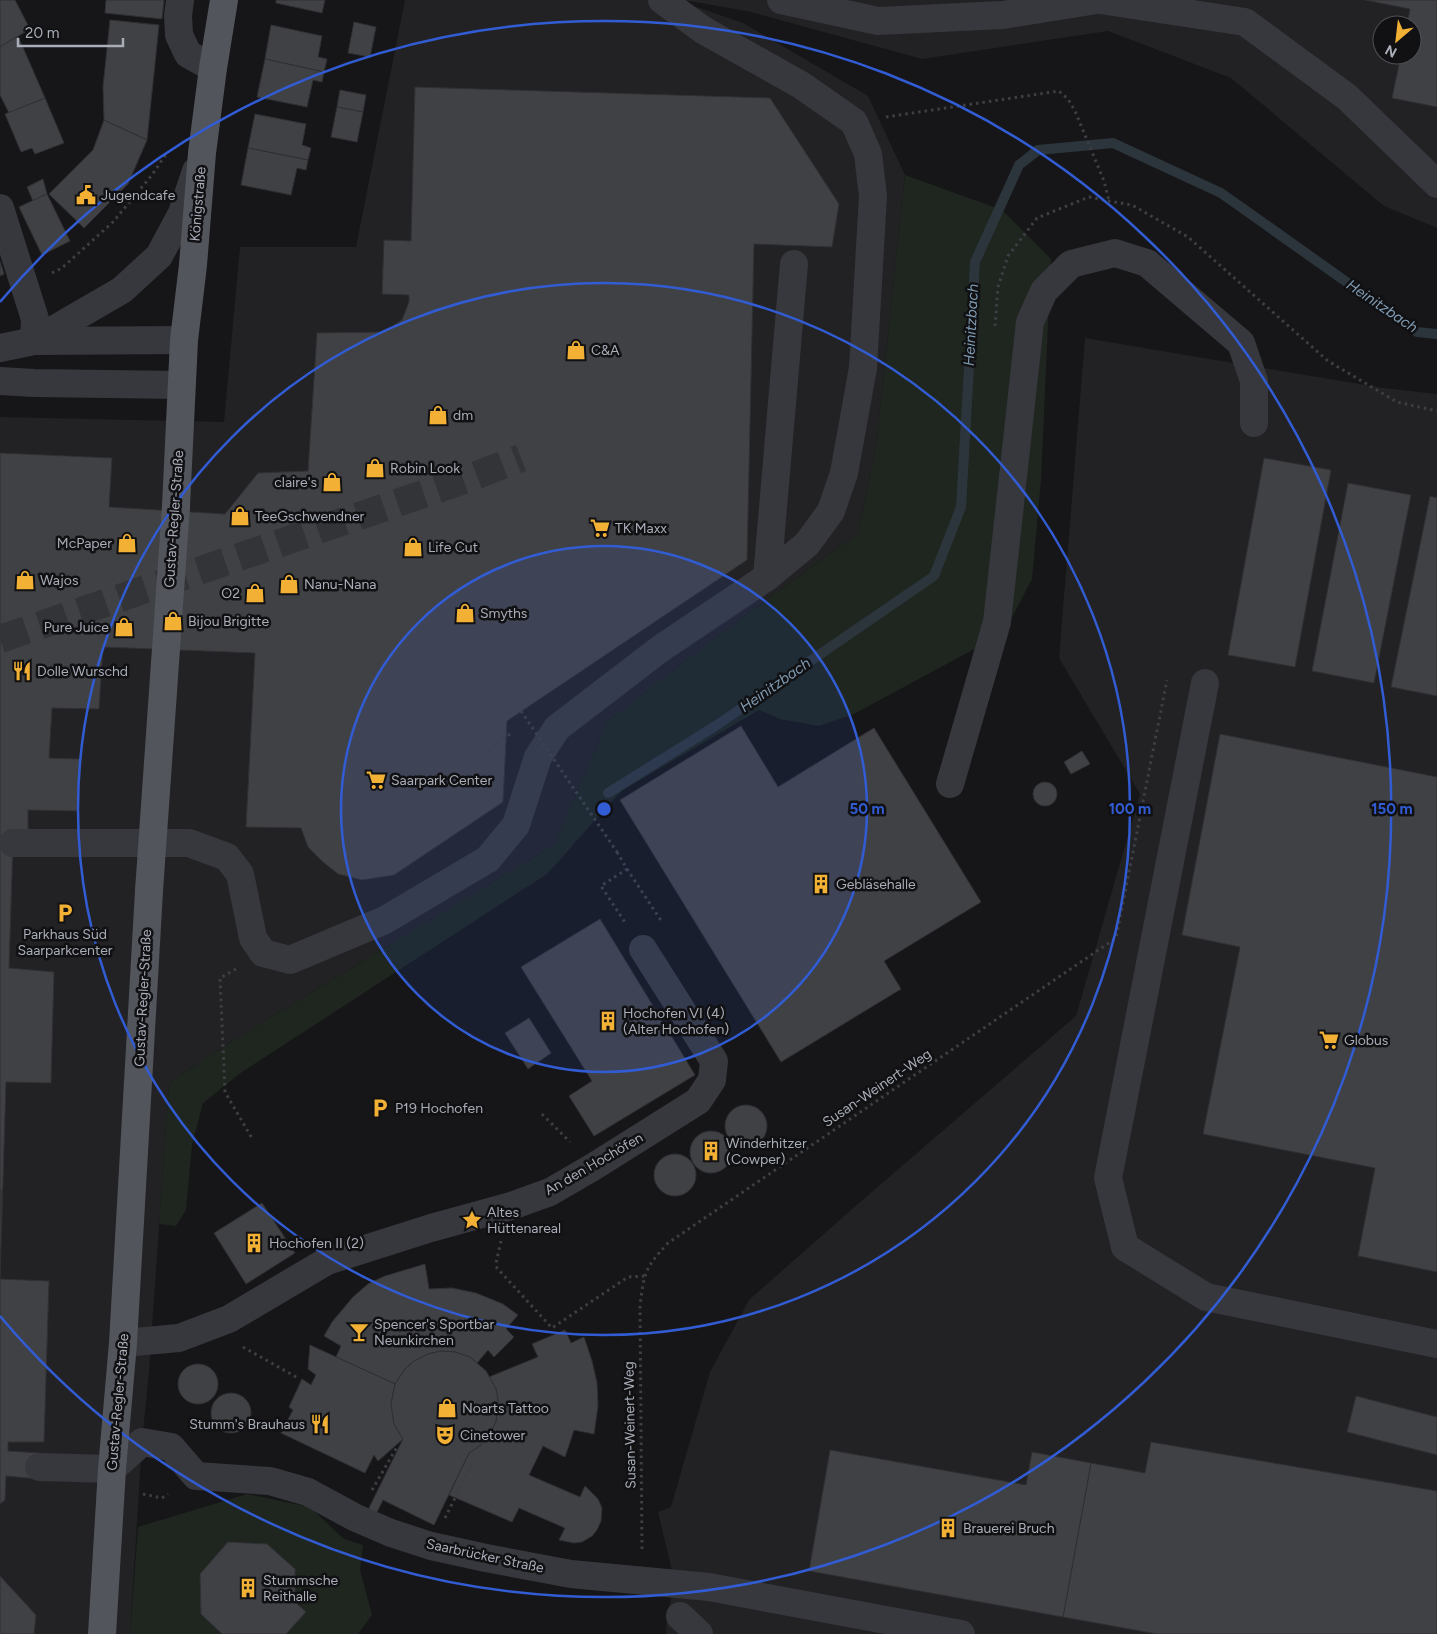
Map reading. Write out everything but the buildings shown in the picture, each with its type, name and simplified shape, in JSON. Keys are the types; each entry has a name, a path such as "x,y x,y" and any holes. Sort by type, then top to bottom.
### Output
{"main road":[{"name":"Königstraße","path":"182,362 202,153 224,0"},
{"name":"Gustav-Regler-Straße","path":"102,1634 112,1469 123,1343 149,892 176,506 182,362"}],"street":[{"path":"180,0 178,16 180,35 188,54 213,68"},
{"path":"13,842 188,842 227,857 240,874 253,938 263,954 290,960 385,920 488,858 516,825 538,757 557,728 660,649 767,577 807,544 831,511 844,473 863,368 873,196 868,154 854,122 801,85 703,30 662,0"},
{"path":"781,0 878,21 1003,15 1099,0 1245,22 1347,97 1437,184"},
{"path":"0,348 34,340 122,290 159,256 182,213 202,153"},
{"path":"0,208 35,319 34,340"},
{"path":"950,784 997,622 1030,322 1044,291 1071,264 1115,253 1147,263 1241,343 1254,381 1254,423"},
{"path":"767,577 794,264"},
{"path":"34,340 182,362"},
{"path":"0,381 34,383 182,362"},
{"path":"1205,683 1108,1178 1126,1247 1206,1297 1437,1344"},
{"name":"An den Hochöfen","path":"123,1343 179,1338 229,1319 328,1261 431,1228 511,1206 550,1192 698,1101 712,1080 714,1061 643,949"},
{"path":"40,1467 112,1469 142,1442 171,1447 196,1476"},
{"name":"Saarbrücker Straße","path":"196,1476 270,1481 308,1492 356,1518 391,1533 431,1546 571,1574 709,1587 961,1634"}],"path":[{"path":"854,122 1059,92 1068,99 1074,111 1104,181 1109,201"},
{"path":"25,288 62,268 113,222 152,175 168,152"},
{"path":"995,327 998,287 1008,256 1037,218 1089,197 1132,205 1188,237 1328,360 1397,402 1437,411"},
{"name":"Susan-Weinert-Weg","path":"643,1580 640,1306 644,1276 652,1260 668,1243 1116,938 1167,680"},
{"path":"521,711 627,868 601,886 643,949"},
{"path":"487,750 520,728"},
{"path":"253,1140 225,1092 220,978 263,954"},
{"path":"542,1114 593,1167"},
{"path":"511,1206 496,1263 497,1268 552,1328 628,1277 644,1276"},
{"path":"208,1327 298,1378"},
{"path":"356,1518 396,1447"},
{"path":"431,1546 472,1464"},
{"path":"112,1469 136,1493 162,1498 196,1476"}],"shaded area":[{"path":"405,0 676,0 743,23 868,96 905,175 876,448 858,533 731,626 608,721 554,845 248,1031 169,1083 149,1371 142,1442 130,1634 0,1634 0,417 224,422 240,247 356,247"},
{"path":"684,0 1437,0 1437,228 1384,206 1231,78 1108,31 922,59 751,12"},
{"path":"905,175 1002,210 1051,259 1041,480 1032,579 1004,633 854,714 819,726 780,719 759,710 623,790 547,874 242,1072 203,1103 192,1145 186,1210 176,1226 159,1224 169,1083 248,1031 554,845 608,721 731,626 858,533 876,448"},
{"path":"1085,338 1383,388 1437,394 1437,1634 666,1634 667,1615 675,1583 658,1512 671,1507 710,1372 749,1300 1076,1016 1140,794 1059,658"},
{"path":"247,1494 310,1507 344,1539 363,1545 360,1570 372,1615 358,1634 130,1634 138,1527"}],"waterway":[{"name":"Heinitzbach","path":"608,793 717,725 934,576 961,507 975,262 1019,165 1038,150 1113,143 1221,193 1417,332 1437,334"}],"tunnel":[{"path":"0,639 464,480 521,458"}],"place":[{"name":"Jugendcafe","path":"86,195"},
{"name":"C&A","path":"576,350"},
{"name":"dm","path":"438,415"},
{"name":"Robin Look","path":"375,468"},
{"name":"claire's","path":"332,482"},
{"name":"TeeGschwendner","path":"240,516"},
{"name":"TK Maxx","path":"600,528"},
{"name":"McPaper","path":"127,543"},
{"name":"Life Cut","path":"413,547"},
{"name":"Wajos","path":"25,580"},
{"name":"Nanu-Nana","path":"289,584"},
{"name":"O2","path":"255,593"},
{"name":"Smyths","path":"465,613"},
{"name":"Bijou Brigitte","path":"173,621"},
{"name":"Pure Juice","path":"124,627"},
{"name":"Dolle Wurschd","path":"22,671"},
{"name":"Saarpark Center","path":"376,780"},
{"name":"Gebläsehalle","path":"821,884"},
{"name":"Parkhaus Süd Saarparkcenter","path":"65,913"},
{"name":"Hochofen VI (4) (Alter Hochofen)","path":"608,1021"},
{"name":"Globus","path":"1329,1040"},
{"name":"P19 Hochofen","path":"380,1108"},
{"name":"Winderhitzer (Cowper)","path":"711,1151"},
{"name":"Altes Hüttenareal","path":"472,1220"},
{"name":"Hochofen II (2)","path":"254,1243"},
{"name":"Spencer's Sportbar Neunkirchen","path":"359,1332"},
{"name":"Noarts Tattoo","path":"447,1408"},
{"name":"Stumm's Brauhaus","path":"320,1424"},
{"name":"Cinetower","path":"445,1435"},
{"name":"Brauerei Bruch","path":"948,1528"},
{"name":"Stummsche Reithalle","path":"248,1588"}]}
